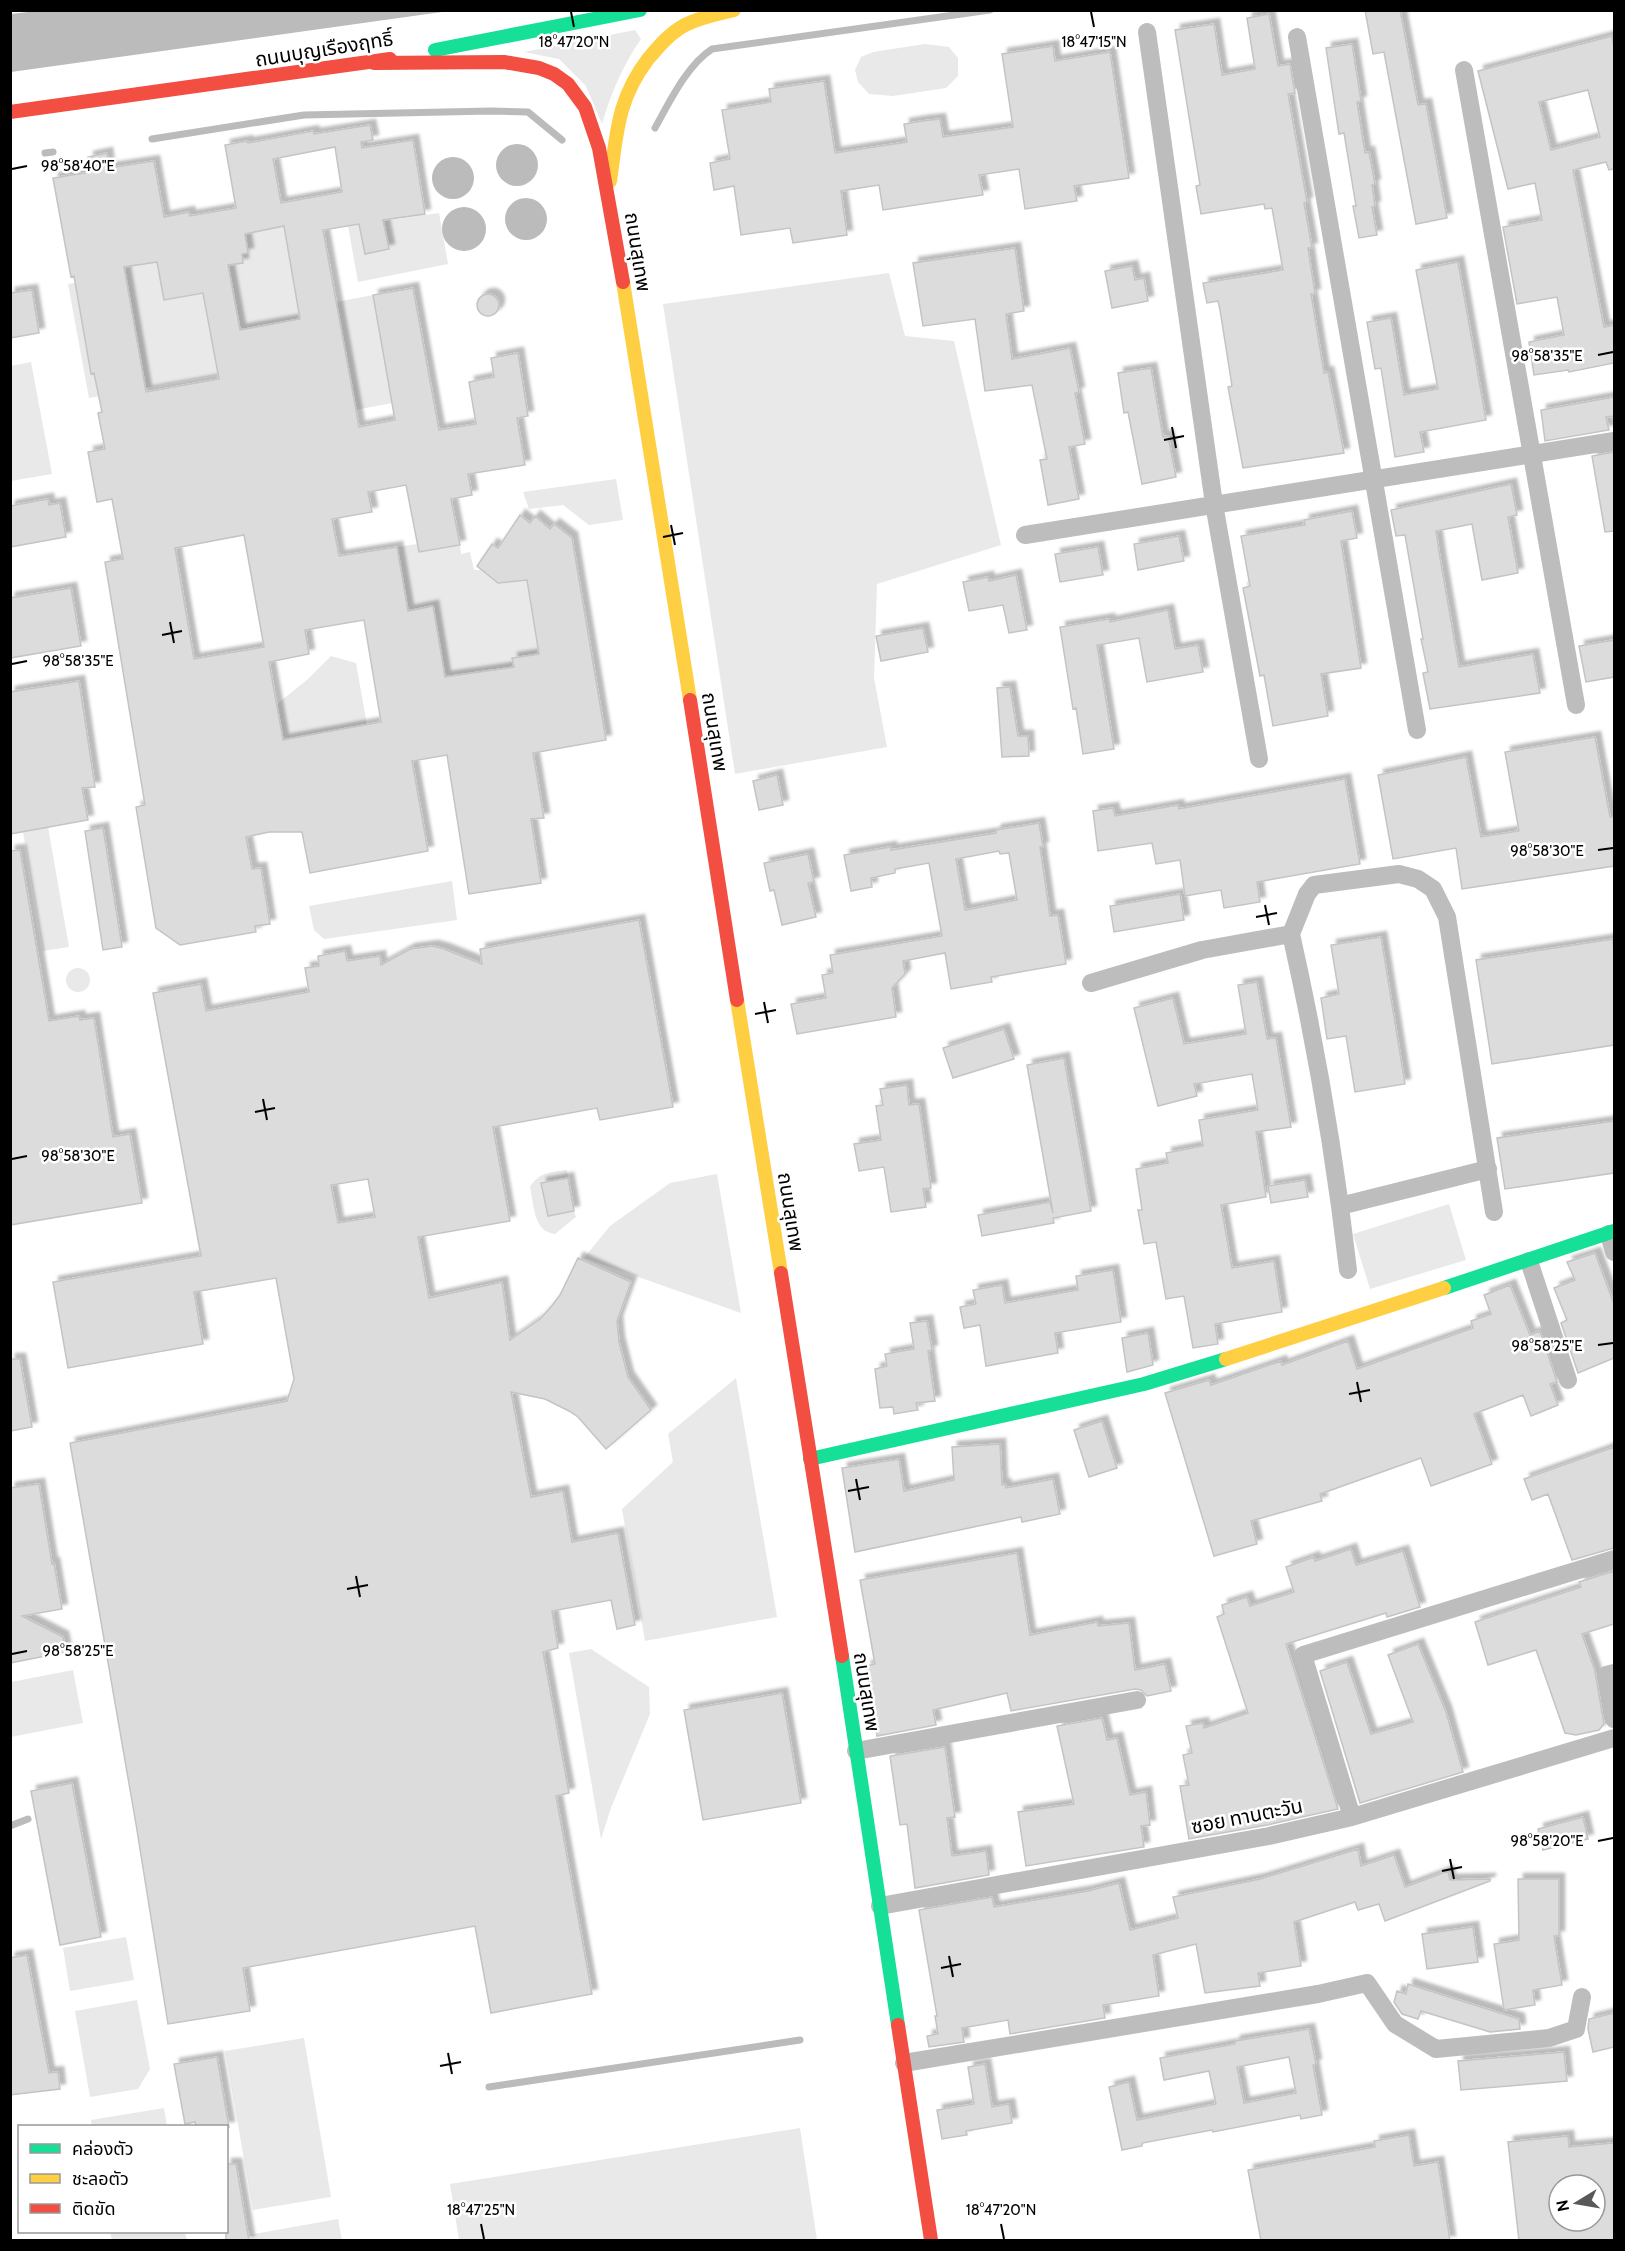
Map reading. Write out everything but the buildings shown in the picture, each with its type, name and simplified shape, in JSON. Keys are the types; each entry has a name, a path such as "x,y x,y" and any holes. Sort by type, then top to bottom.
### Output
{"main road":[{"name":"ถนนสุเทพ","path":"609,190 623,105 643,68 677,30 702,18 734,10"},
{"path":"550,27 562,11"},
{"name":"ถนนบุญเรืองฤทธิ์","path":"10,112 374,63 633,11"},
{"name":"ถนนสุเทพ","path":"374,63 509,61 542,68 569,85 589,114 609,190 856,1751 931,2241"},
{"path":"810,1459 1144,1384 1282,1342 1611,1233"}],"street":[{"path":"1147,32 1215,504 1259,759"},
{"path":"1297,37 1417,730"},
{"path":"1464,70 1576,705"},
{"path":"1025,535 1614,441"},
{"path":"1348,1270 1310,1017 1291,934 1307,894 1314,885 1399,873 1418,879 1433,889 1448,917 1494,1212"},
{"path":"1091,983 1202,950 1291,934"},
{"path":"1340,1206 1488,1169"},
{"path":"1611,1233 1614,1252"},
{"path":"1528,1261 1568,1380"},
{"path":"1352,1817 1303,1655 1614,1559"},
{"path":"1614,1673 1606,1675 1614,1719"},
{"path":"856,1751 1137,1700"},
{"name":"ซอย ทานตะวัน","path":"880,1906 1269,1836 1352,1817 1614,1738"},
{"path":"904,2063 1318,1994 1367,1983 1395,2024 1436,2049 1515,2042 1549,2038 1576,2029 1582,1997"}],"shaded area":[{"path":"37,11 449,11 11,72 11,14"},
{"path":"635,30 641,39 618,80 602,124 586,86 559,59 524,52"},
{"path":"925,44 949,47 958,58 958,76 946,88 893,96 869,94 858,82 855,70 861,57 873,52"},
{"path":"517,144 532,150 538,165 532,180 517,186 502,180 496,165 502,150"},
{"path":"453,157 461,158 468,163 473,170 473,186 468,193 461,198 453,199 445,198 438,193 433,186 432,178 433,170 438,163 445,158"},
{"path":"526,198 541,204 547,219 541,234 526,240 511,234 505,219 511,204"},
{"path":"279,200 308,361 243,349 228,265 243,263 242,254 248,253 240,207"},
{"path":"464,207 480,213 486,229 480,245 464,251 448,245 442,229 448,213"},
{"path":"439,213 448,264 358,282 348,226"},
{"path":"154,245 164,300 203,293 218,375 139,389 144,380 124,267 131,266"},
{"path":"889,273 905,336 954,341 1001,545 877,584 874,678 887,747 735,774 663,304"},
{"path":"80,282 76,291 91,373 96,373 101,396 89,398 68,284"},
{"path":"373,295 392,403 355,410 336,302"},
{"path":"31,362 52,474 11,481 11,366"},
{"path":"616,479 623,520 589,525 563,505 529,509 523,492"},
{"path":"417,544 419,552 460,545 461,554 470,552 474,570 481,570 498,583 527,580 539,654 513,658 515,674 503,668 428,680 433,607 408,611 397,547"},
{"path":"331,656 356,663 367,725 283,740 277,704 308,679"},
{"path":"48,827 69,947 43,951 23,832"},
{"path":"452,881 457,920 324,939 314,930 309,906"},
{"path":"78,968 86,972 90,980 86,988 78,992 70,988 66,980 70,972"},
{"path":"567,1170 568,1178 541,1184 548,1216 574,1211 576,1217 555,1234 548,1232 538,1223 530,1187 541,1176"},
{"path":"717,1174 741,1313 584,1258 610,1226 670,1183"},
{"path":"1449,1204 1466,1260 1370,1289 1353,1234"},
{"path":"736,1378 777,1617 645,1641 622,1509 673,1462 668,1434"},
{"path":"591,1649 649,1687 650,1714 611,1808 601,1839 569,1653"},
{"path":"73,1670 83,1723 11,1737 11,1682"},
{"path":"126,1937 134,1980 70,1991 63,1948"},
{"path":"137,2000 150,2069 138,2089 90,2097 75,2011"},
{"path":"304,2038 331,2197 253,2210 225,2051"},
{"path":"164,2108 167,2125 92,2125 91,2120"},
{"path":"800,2128 817,2240 459,2240 450,2184"},
{"path":"338,2219 342,2240 249,2240 248,2235"},
{"path":"110,2233 185,2233 187,2240 112,2240"}],"waterway":[{"path":"655,128 687,74 712,49 990,10"},
{"path":"152,139 304,115 491,111 528,112 562,140"},
{"path":"45,153 53,152"},
{"path":"10,1826 28,1819"},
{"path":"489,2087 800,2040"}],"traffic: fast":[{"path":"435,50 640,10"},
{"path":"1444,1288 1614,1231"},
{"path":"810,1459 1144,1384 1226,1359"},
{"path":"842,1656 898,2025"}],"traffic: slow":[{"path":"610,181 624,103 648,59 670,36 685,25 734,10"},
{"path":"623,282 690,700"},
{"path":"737,1000 781,1273"},
{"path":"1226,1359 1444,1288"}],"traffic: jam":[{"path":"10,112 390,59"},
{"path":"374,63 504,62 539,68 554,74 568,84 585,107 599,148 623,282"},
{"path":"690,700 737,1000"},
{"path":"781,1273 842,1656"},
{"path":"898,2025 931,2240"}]}
